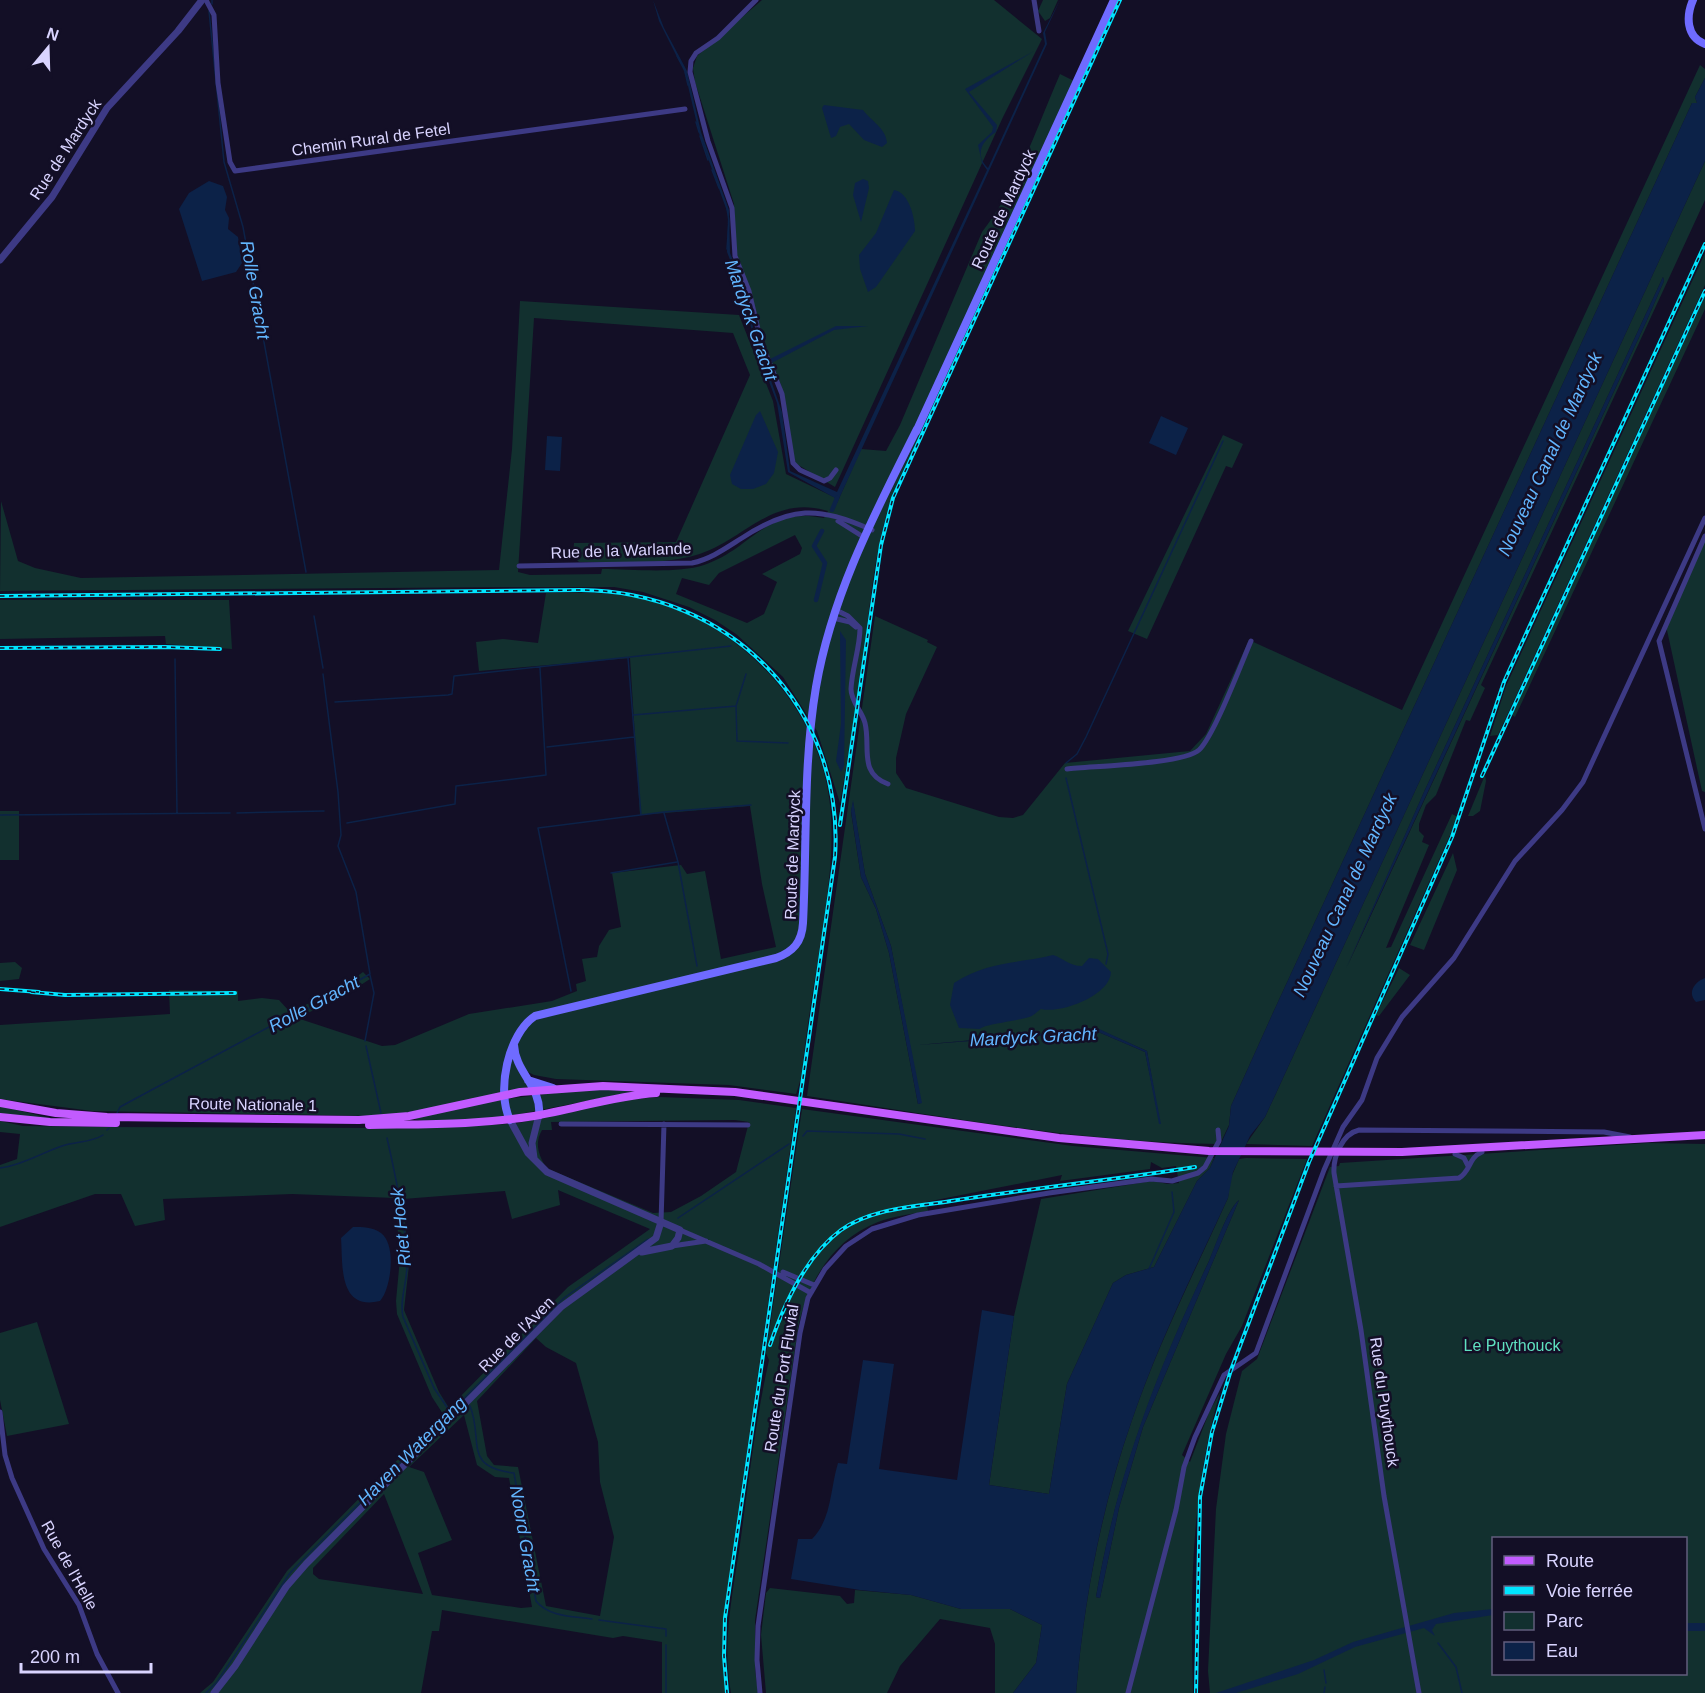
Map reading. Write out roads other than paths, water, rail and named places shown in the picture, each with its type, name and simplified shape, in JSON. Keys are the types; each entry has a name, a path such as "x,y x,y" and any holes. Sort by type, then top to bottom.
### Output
{"main road":[{"name":"Route de Mardyck","path":"515,1037 525,1023 543,1012 776,958 796,945 803,923 812,720 821,663 845,578 870,530 1114,0"},
{"path":"1695,0 1688,19 1693,36 1705,44"},
{"path":"515,1037 517,1061 535,1090 539,1115"},
{"path":"510,1120 504,1095 515,1037"},
{"path":"527,1079 555,1089"},
{"name":"Route Nationale 1","path":"0,1103 48,1112 107,1117 342,1120 400,1117 535,1090 599,1086 683,1088 787,1100"},
{"name":"Route Nationale 1","path":"0,1117 57,1122 367,1125 510,1120 615,1098 665,1092 724,1094 787,1100"},
{"path":"787,1100 1059,1138 1209,1152 1455,1154 1638,1138 1705,1135"},
{"path":"1348,1154 1705,1141"}],"street":[{"name":"Chemin Rural de Fetel","path":"204,0 214,15 218,80 230,162 232,168 238,171 685,109"},
{"name":"Rue de Mardyck","path":"0,260 52,197 107,108 204,0"},
{"path":"756,0 718,38 696,53 690,66 704,129 732,208 735,256 749,291 769,363 784,401 794,465 824,481 830,478 836,470"},
{"path":"1034,0 1039,31"},
{"name":"Rue de la Warlande","path":"519,566 692,563 713,556 778,517 803,512 819,514 870,530"},
{"name":"Rue de la Warlande","path":"819,514 841,523 866,538"},
{"path":"1128,1693 1192,1443 1224,1375 1256,1353 1306,1216 1341,1130 1361,1102 1375,1061 1398,1023 1454,958 1515,861 1562,810 1583,782 1705,518"},
{"path":"1705,536 1659,636 1705,829"},
{"path":"836,610 858,624 859,637 852,693 865,725 865,753 868,765 877,778 888,784"},
{"path":"833,618 854,625 859,637"},
{"path":"1067,769 1174,759 1195,752 1208,738 1251,641"},
{"path":"534,1160 532,1143 539,1115"},
{"path":"510,1120 534,1160 550,1174 759,1264 814,1285"},
{"path":"561,1124 748,1125"},
{"path":"654,1240 660,1233 661,1222 664,1124"},
{"name":"Route du Port Fluvial","path":"760,1693 756,1652 758,1622 800,1333 814,1285 830,1263 846,1246 865,1233 889,1222 1049,1193 1148,1179 1169,1182 1201,1171 1209,1163 1218,1142 1218,1130"},
{"name":"Rue du Puythouck","path":"1419,1693 1384,1496 1360,1324 1336,1186 1334,1168 1336,1156 1345,1138 1359,1130 1550,1132"},
{"path":"1550,1145 1550,1132 1609,1132 1638,1138"},
{"path":"1336,1186 1457,1178 1464,1175 1473,1156 1482,1152"},
{"path":"1455,1154 1464,1158 1468,1166"},
{"path":"672,1246 678,1240 677,1228"},
{"name":"Rue de l'Aven","path":"214,1693 235,1666 283,1591 302,1568 561,1307 654,1240 677,1228"},
{"path":"672,1246 706,1241"},
{"name":"Rue de l'Aven","path":"639,1252 672,1246"},
{"path":"759,1264 811,1293"},
{"name":"Rue de l'Helle","path":"0,1412 5,1459 12,1478 43,1548 77,1600 98,1654 118,1693"}],"water":[{"path":"653,0 664,28 687,71 701,132 729,210 730,253 746,292 755,337 764,362 836,326 868,326 834,330 766,366 782,412 790,471 837,492 987,170 982,163 978,145 992,132 993,127 965,89 1034,51 969,92 997,125 996,132 987,139 982,148 981,158 988,168 1045,44 1043,33 1060,0 1045,32 1047,44 837,503 834,502 835,498 788,472 777,403 755,344 742,290 727,252 728,214 699,133 685,73 659,21"},
{"name":"Nouveau Canal de Mardyck","path":"1705,78 1705,161 1265,1117 1250,1136 1233,1172 1228,1198 1177,1308 1142,1392 1111,1487 1095,1555 1079,1658 1076,1693 1013,1693 1036,1663 1042,1625 1010,1609 961,1609 911,1595 791,1579 798,1539 812,1539 819,1531 827,1513 838,1463 847,1464 863,1360 894,1364 879,1469 957,1480 982,1310 1014,1316 989,1485 1049,1494 1067,1384 1113,1283 1126,1275 1154,1267 1197,1181 1210,1168 1229,1126 1231,1106 1272,1015 1692,103 1697,103 1695,97"},
{"path":"824,105 863,110 884,133 887,143 882,147 864,140 849,124 840,127 836,136 831,138 822,108"},
{"path":"863,179 868,181 869,188 861,222 853,195 855,183"},
{"path":"209,181 223,186 227,197 225,210 229,218 228,229 238,237 242,263 236,272 202,281 179,209 189,193"},
{"path":"894,190 904,195 907,200 914,219 915,231 876,287 868,292 860,269 859,255 876,233"},
{"path":"1663,277 1664,281 1647,320 1346,968 1424,792"},
{"path":"760,411 778,452 774,473 766,484 753,489 741,489 732,484 730,475 756,415"},
{"path":"1161,416 1188,428 1176,455 1149,443"},
{"path":"547,436 562,437 560,471 545,470"},
{"path":"840,631 846,640 844,766 841,772 836,761 841,724"},
{"path":"853,800 865,874 891,946 922,1103 918,1104 889,953 876,909 861,877 851,811"},
{"path":"1053,955 1078,966 1082,966 1089,958 1098,959 1111,972 1108,981 1093,996 1071,1006 1060,1009 1041,1009 1031,1016 980,1029 959,1028 950,1005 954,983 991,967"},
{"path":"1705,978 1705,1000 1696,1002 1692,995 1693,988"},
{"path":"1099,1029 1147,1051 1161,1124 1159,1124 1145,1052 1096,1031 918,1045"},
{"path":"1239,1200 1143,1427 1119,1508 1100,1598 1096,1597 1115,1508 1140,1425 1172,1343 1222,1228"},
{"path":"353,1227 378,1231 386,1239 389,1247 391,1267 387,1287 380,1301 366,1302 356,1299 350,1293 346,1283 341,1238"},
{"path":"1492,1609 1492,1615 1436,1624 1432,1630 1435,1636 1424,1628 1355,1647 1298,1674 1236,1693 1216,1693 1314,1660 1353,1642 1454,1613"},
{"path":"1687,1623 1705,1623 1705,1631 1687,1631"}],"waterway":[{"name":"Rolle Gracht","path":"209,11 224,162 243,227 306,572"},
{"name":"Mardyck Gracht","path":"677,56 682,65"},
{"name":"Mardyck Gracht","path":"685,72 688,85"},
{"name":"Mardyck Gracht","path":"696,122 699,132"},
{"name":"Mardyck Gracht","path":"700,136 708,160"},
{"name":"Mardyck Gracht","path":"712,170 719,188"},
{"name":"Mardyck Gracht","path":"727,209 729,221 727,249"},
{"path":"1066,763 1077,754 1086,737 1223,441"},
{"name":"Mardyck Gracht","path":"832,510 837,498"},
{"name":"Mardyck Gracht","path":"816,600 825,563 814,546 822,531"},
{"name":"Rolle Gracht","path":"314,616 323,668"},
{"path":"335,702 448,695 452,694 454,676 731,646"},
{"path":"628,658 641,815"},
{"path":"175,659 177,813"},
{"path":"347,823 455,804 456,786 546,775 540,668"},
{"name":"Rolle Gracht","path":"117,1113 120,1107 370,974 356,892 338,846 341,835 338,792 323,674"},
{"path":"746,674 736,706 737,741 788,743"},
{"path":"633,715 736,706"},
{"path":"547,747 634,737"},
{"path":"1066,778 1108,954 1106,964"},
{"path":"571,991 538,828 664,812 751,805"},
{"path":"237,813 324,811"},
{"path":"0,815 230,813"},
{"path":"664,813 678,862 697,966"},
{"path":"611,873 677,862"},
{"name":"Riet Hoek","path":"365,1041 374,993 370,975"},
{"name":"Riet Hoek","path":"366,1046 381,1113"},
{"name":"Haven Watergang","path":"803,1136 807,1131 899,1134 925,1139"},
{"name":"Rolle Gracht","path":"0,1168 24,1162 62,1146 103,1135"},
{"name":"Riet Hoek","path":"387,1138 400,1199 406,1246 407,1269 402,1303 403,1317 434,1388 451,1413"},
{"name":"Haven Watergang","path":"678,1218 789,1144"},
{"name":"Mardyck Gracht","path":"1149,1269 1174,1212 1172,1192"},
{"name":"Haven Watergang","path":"206,1693 217,1682 290,1573 564,1298 648,1239"},
{"name":"Noord Gracht","path":"470,1406 481,1458 487,1465 514,1473 536,1601 554,1613 592,1619"},
{"name":"Noord Gracht","path":"599,1620 666,1629 666,1636"},
{"path":"1438,1643 1456,1667 1462,1693"},
{"name":"Noord Gracht","path":"666,1645 666,1693"},
{"path":"1324,1670 1326,1683"},
{"path":"1324,1693 1325,1687"}],"railway":[{"path":"840,825 881,545 893,498 1120,0"},
{"path":"1196,1693 1200,1497 1212,1432 1231,1370 1309,1162 1452,837 1504,682 1705,244"},
{"path":"1482,776 1705,291"},
{"path":"0,596 581,590 635,596 685,611 729,635 767,668 798,707 820,752 833,803 835,857 725,1618 724,1656 727,1693"},
{"path":"0,648 220,649"},
{"path":"0,989 39,992"},
{"path":"31,992 65,995 235,993"},
{"path":"770,1345 789,1297 817,1253 841,1230 866,1217 909,1207 1195,1167"}],"park label":[{"name":"Le Puythouck","path":"1512,1345"}]}
